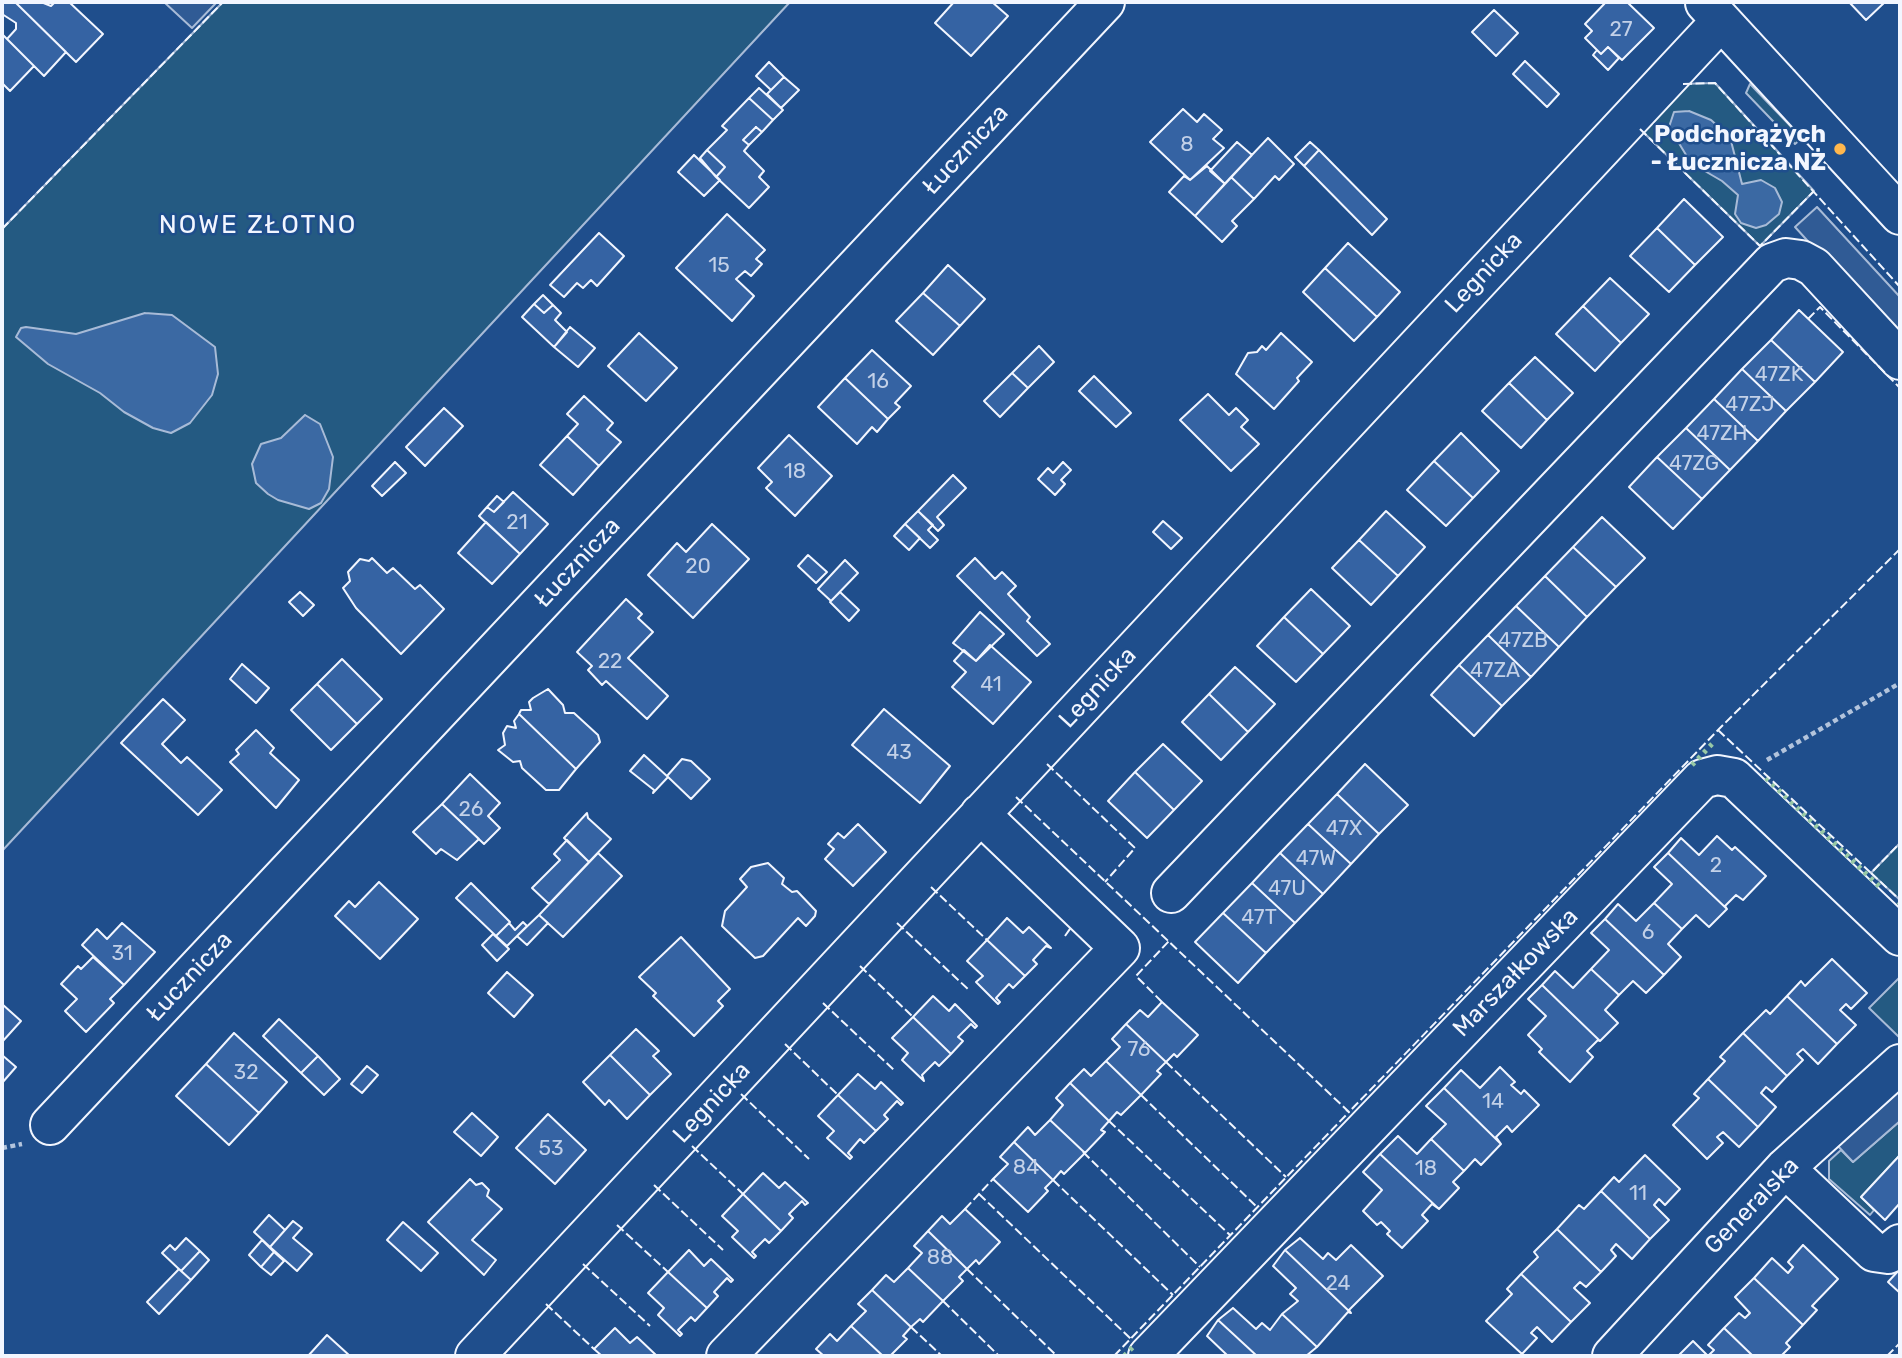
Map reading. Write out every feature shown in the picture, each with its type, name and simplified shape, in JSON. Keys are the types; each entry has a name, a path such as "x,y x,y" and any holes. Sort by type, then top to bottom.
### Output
{"street":[{"name":"Łucznicza","path":"50,1125 1105,2"},
{"path":"1713,11 1900,215"},
{"name":"Legnicka","path":"475,1356 980,814 1713,11"},
{"path":"1171,893 1772,263 1786,258 1814,267 1900,360"},
{"name":"Marszałkowska","path":"1148,1356 1702,779 1717,775 1734,778"},
{"path":"1734,778 1900,936"},
{"path":"726,1356 1120,948 980,814"},
{"name":"Generalska","path":"1612,1356 1785,1168 1900,1064"},
{"path":"1785,1168 1874,1252 1888,1254 1900,1244"}],"path":[{"path":"1734,778 1900,683"}],"shaded area":[{"path":"164,2 217,2 192,28"},
{"path":"223,2 790,2 2,851 2,229"},
{"path":"1715,83 1814,191 1760,246 1640,129 1681,84"},
{"path":"1750,84 1802,138 1795,144 1746,93"},
{"path":"1689,111 1711,120 1730,137 1742,184 1761,180 1775,188 1782,202 1779,214 1766,225 1756,228 1741,223 1735,214 1738,195 1722,181 1691,163 1669,127 1674,112"},
{"path":"1817,207 1900,297 1900,336 1897,339 1795,227"},
{"path":"145,313 172,315 215,347 218,374 212,395 190,423 171,433 153,428 124,412 100,393 48,364 16,337 21,328 26,327 76,334"},
{"path":"305,415 320,424 333,457 329,489 321,503 309,509 278,500 268,494 256,483 252,464 261,444 281,438"},
{"path":"1900,843 1900,900 1871,873"},
{"path":"1900,977 1900,1038 1869,1008"},
{"path":"1900,1088 1900,1121 1853,1162 1836,1144"},
{"path":"1900,1121 1900,1155 1861,1197 1874,1210 1870,1215 1829,1179 1829,1161 1841,1150 1853,1162"}],"building":[{"path":"2,2 15,2 66,52 44,76 7,39 16,29 16,23 2,14"},
{"path":"15,2 41,2 51,6 55,2 69,2 103,34 76,62"},
{"path":"954,2 992,2 1008,16 971,56 935,23"},
{"path":"1606,2 1627,2 1654,28 1622,60 1608,47 1601,54 1585,38 1592,31 1585,24"},
{"path":"1849,2 1885,2 1866,20"},
{"path":"1494,10 1518,33 1496,56 1472,32"},
{"path":"2,34 34,66 10,91 2,83"},
{"path":"1608,47 1619,58 1608,70 1593,55 1597,50 1601,54"},
{"path":"1525,61 1559,94 1547,107 1513,74"},
{"path":"769,62 784,77 771,90 756,76"},
{"path":"784,77 799,90 781,108 767,94"},
{"path":"759,88 783,110 773,120 749,98"},
{"path":"749,98 773,120 762,132 756,127 743,140 749,145 744,151 764,171 759,177 769,187 749,208 716,177 725,167 707,150 727,130 722,126"},
{"path":"1183,109 1197,122 1204,114 1222,130 1213,139 1224,148 1190,180 1150,142"},
{"path":"756,127 762,132 749,145 743,140"},
{"path":"1268,138 1294,164 1279,180 1275,176 1254,199 1231,177"},
{"path":"1237,142 1252,155 1225,184 1210,171"},
{"path":"1310,142 1319,150 1304,166 1295,157"},
{"path":"707,150 725,167 716,177 700,158"},
{"path":"1319,150 1387,219 1372,235 1304,166"},
{"path":"694,155 720,180 704,196 678,172"},
{"path":"1207,166 1225,184 1195,216 1169,192 1184,176 1190,180"},
{"path":"1231,177 1254,199 1232,221 1237,226 1222,242 1195,216"},
{"path":"1684,199 1723,237 1695,265 1657,228"},
{"path":"727,214 765,250 756,259 762,264 751,276 745,271 736,279 754,296 732,321 676,268"},
{"path":"1657,228 1695,265 1669,292 1630,256"},
{"path":"599,233 624,256 597,286 591,280 583,288 577,283 564,297 550,285"},
{"path":"1348,243 1400,292 1377,317 1325,268"},
{"path":"948,265 985,299 960,326 923,293"},
{"path":"1325,268 1377,317 1354,341 1303,292"},
{"path":"1610,278 1649,314 1621,343 1583,306"},
{"path":"923,293 960,326 933,355 896,321"},
{"path":"543,295 553,305 544,313 534,304"},
{"path":"534,304 544,313 553,305 561,313 555,320 567,332 554,347 522,317"},
{"path":"1583,306 1621,343 1595,371 1556,334"},
{"path":"1799,310 1843,352 1815,382 1771,340"},
{"path":"570,327 595,348 578,367 554,347"},
{"path":"639,333 677,368 646,401 608,366"},
{"path":"1281,333 1312,362 1274,409 1236,374 1248,353 1257,352 1262,346 1266,350"},
{"path":"1771,340 1815,382 1786,411 1742,369"},
{"path":"1039,346 1054,362 1028,388 1012,373"},
{"path":"872,350 911,386 895,403 900,407 888,419 845,378"},
{"path":"1535,357 1573,393 1547,420 1509,383"},
{"path":"1742,369 1786,411 1758,441 1714,399"},
{"path":"1012,373 1028,388 1000,417 984,401"},
{"path":"1094,376 1131,413 1116,427 1079,391"},
{"path":"845,378 888,419 877,432 872,427 857,444 818,407"},
{"path":"1509,383 1547,420 1521,448 1482,411"},
{"path":"1208,394 1229,415 1236,408 1248,420 1241,427 1259,444 1231,471 1180,420"},
{"path":"584,396 613,423 607,430 621,442 599,466 567,436 578,424 567,414"},
{"path":"1714,399 1758,441 1730,470 1686,428"},
{"path":"444,408 463,426 425,466 406,447"},
{"path":"1686,428 1730,470 1702,499 1657,457"},
{"path":"1461,433 1499,471 1473,498 1434,461"},
{"path":"789,435 832,476 795,516 766,488 772,482 758,468"},
{"path":"567,436 599,466 573,495 540,465"},
{"path":"1657,457 1702,499 1673,529 1629,487"},
{"path":"1434,461 1473,498 1446,526 1407,490"},
{"path":"395,462 406,473 382,496 372,486"},
{"path":"1063,462 1071,470 1061,480 1065,484 1055,495 1038,479 1048,468 1053,473"},
{"path":"953,475 966,488 937,517 944,525 938,531 918,511"},
{"path":"513,492 548,524 520,554 479,516 487,507 494,512"},
{"path":"497,496 504,502 494,512 487,507"},
{"path":"918,511 933,525 928,530 938,540 930,548 905,524"},
{"path":"1386,511 1425,547 1398,576 1359,540"},
{"path":"1602,517 1645,558 1616,587 1573,547"},
{"path":"1163,521 1182,538 1171,549 1153,532"},
{"path":"486,522 520,554 492,584 458,553"},
{"path":"712,524 749,559 693,618 648,575 677,543 686,552"},
{"path":"905,524 920,538 909,550 894,536"},
{"path":"1359,540 1398,576 1371,605 1332,568"},
{"path":"1573,547 1616,587 1587,617 1545,576"},
{"path":"808,555 827,572 816,583 798,566"},
{"path":"372,558 387,573 393,568 415,589 420,585 444,609 401,654 356,608 343,588 350,581 348,572 360,559 369,561"},
{"path":"975,558 995,579 1002,572 1016,586 1008,594 1030,617 1027,621 1050,644 1037,656 957,576"},
{"path":"845,560 858,573 831,601 818,589"},
{"path":"1545,576 1587,617 1559,647 1516,606"},
{"path":"1311,589 1350,626 1323,654 1284,617"},
{"path":"300,592 314,605 303,616 289,602"},
{"path":"840,592 859,610 849,621 830,602"},
{"path":"626,599 642,614 638,618 653,632 628,658 668,696 647,719 606,681 602,685 588,670 592,666 577,652"},
{"path":"1516,606 1559,647 1531,677 1488,635"},
{"path":"980,612 1004,634 976,661 953,643"},
{"path":"1284,617 1323,654 1296,682 1257,646"},
{"path":"1488,635 1531,677 1502,706 1459,665"},
{"path":"990,645 1031,682 993,724 952,687 966,672 954,661 964,650 976,661"},
{"path":"342,659 382,699 357,724 317,684"},
{"path":"242,664 269,688 256,703 230,679"},
{"path":"1459,665 1502,706 1474,736 1431,695"},
{"path":"1235,667 1275,704 1248,732 1209,694"},
{"path":"317,684 357,724 331,750 291,710"},
{"path":"548,689 563,705 565,713 574,713 598,735 600,742 576,769 519,714 521,710 531,710 529,702"},
{"path":"1209,694 1248,732 1221,760 1182,722"},
{"path":"163,699 185,720 162,744 181,763 187,757 222,790 198,815 121,743"},
{"path":"884,709 950,766 920,803 852,745"},
{"path":"519,714 576,769 559,790 546,790 522,768 520,761 513,762 498,750 505,745 503,733 507,726 516,728 514,721"},
{"path":"256,730 274,748 270,753 299,780 276,808 230,762 239,754 236,750"},
{"path":"1163,744 1202,781 1174,810 1135,772"},
{"path":"644,755 668,777 653,793 654,790 630,771"},
{"path":"682,759 691,761 710,779 691,799 667,776"},
{"path":"1365,764 1408,805 1379,834 1337,794"},
{"path":"1135,772 1174,810 1147,838 1108,801"},
{"path":"470,774 500,803 488,816 500,828 484,844 442,804"},
{"path":"1337,794 1379,834 1351,864 1308,824"},
{"path":"442,804 479,839 457,860 441,849 436,854 413,832"},
{"path":"587,813 588,818 611,839 589,862 564,838"},
{"path":"858,824 886,852 853,886 825,859 834,849 828,844 838,833 844,838"},
{"path":"1308,824 1351,864 1323,894 1280,853"},
{"path":"1717,836 1732,850 1735,847 1766,876 1743,900 1736,895 1725,906 1727,909 1668,853 1681,838 1699,855"},
{"path":"567,840 589,862 549,904 532,888 560,860 554,854"},
{"path":"598,853 622,876 563,937 539,915"},
{"path":"1280,853 1323,894 1295,923 1252,883"},
{"path":"1668,853 1727,909 1709,927 1696,915 1682,929 1654,903 1672,884 1654,867"},
{"path":"768,863 784,878 782,884 792,892 797,891 816,911 806,926 798,918 763,956 755,958 722,926 725,911 747,887 740,879 751,867"},
{"path":"379,882 418,919 380,959 335,916 349,901 355,907"},
{"path":"471,883 510,922 496,936 456,898"},
{"path":"1252,883 1295,923 1266,953 1223,913"},
{"path":"1654,903 1682,929 1668,944 1681,957 1664,975 1605,919 1618,904 1636,921"},
{"path":"1223,913 1266,953 1238,983 1195,942"},
{"path":"539,915 548,923 527,945 517,936"},
{"path":"1007,918 1023,933 1029,927 1051,948 1046,946 1033,960 1037,964 1025,976 987,940"},
{"path":"1605,919 1664,975 1646,993 1633,981 1619,995 1591,969 1609,950 1591,933"},
{"path":"523,922 527,926 507,946 496,936 509,923 515,930"},
{"path":"122,923 155,952 124,985 82,945 97,929 107,939"},
{"path":"493,934 509,949 497,961 482,945"},
{"path":"681,937 730,989 718,1001 723,1006 694,1036 653,996 656,993 639,977"},
{"path":"987,940 1025,976 1013,988 1009,984 996,998 1000,1002 998,1004 976,982 983,976 967,961"},
{"path":"93,957 124,985 110,999 114,1003 86,1032 65,1011 77,999 61,984 78,966 81,969"},
{"path":"1832,959 1867,993 1851,1009 1846,1004 1840,1010 1856,1025 1837,1044 1787,996 1801,981 1805,986"},
{"path":"1591,969 1619,995 1605,1010 1618,1023 1600,1041 1542,985 1555,971 1573,988"},
{"path":"507,972 533,995 514,1017 488,993"},
{"path":"1542,985 1600,1041 1587,1051 1593,1057 1570,1082 1539,1052 1542,1049 1528,1035 1546,1016 1528,999"},
{"path":"933,996 949,1011 955,1004 977,1026 975,1028 971,1024 958,1037 963,1041 951,1054 913,1017"},
{"path":"1787,996 1837,1044 1818,1064 1803,1049 1797,1054 1803,1060 1787,1076 1743,1033 1766,1010 1770,1014"},
{"path":"1162,1002 1198,1035 1177,1057 1174,1054 1166,1062 1126,1024 1140,1010 1148,1017"},
{"path":"2,1004 21,1021 2,1042"},
{"path":"913,1017 951,1054 939,1066 935,1062 922,1075 924,1081 902,1060 908,1053 892,1038"},
{"path":"279,1019 318,1056 301,1073 263,1036"},
{"path":"1126,1024 1166,1062 1157,1071 1161,1074 1141,1095 1106,1061 1120,1047 1112,1039"},
{"path":"636,1029 659,1051 653,1056 671,1074 650,1095 610,1055"},
{"path":"234,1033 287,1082 259,1113 206,1064"},
{"path":"1743,1033 1787,1076 1772,1092 1766,1087 1761,1093 1776,1107 1758,1127 1708,1079 1725,1061 1720,1057"},
{"path":"2,1055 16,1067 2,1083"},
{"path":"610,1055 650,1095 627,1119 609,1100 605,1105 583,1082"},
{"path":"318,1056 340,1079 324,1095 301,1073"},
{"path":"1106,1061 1141,1095 1121,1115 1117,1112 1109,1121 1070,1083 1084,1069 1091,1076"},
{"path":"206,1064 259,1113 229,1145 176,1096"},
{"path":"367,1066 378,1075 362,1093 351,1084"},
{"path":"1500,1067 1515,1082 1511,1085 1521,1094 1524,1090 1539,1105 1512,1132 1507,1126 1496,1137 1501,1144 1444,1088 1461,1070 1480,1088"},
{"path":"858,1074 875,1089 881,1082 903,1103 901,1105 897,1101 884,1115 888,1119 876,1131 838,1095"},
{"path":"1708,1079 1758,1127 1739,1147 1723,1132 1717,1137 1723,1143 1707,1159 1673,1125 1699,1098 1694,1094"},
{"path":"1070,1083 1109,1121 1101,1130 1105,1132 1085,1153 1050,1120 1063,1105 1056,1098"},
{"path":"1444,1088 1501,1144 1481,1165 1475,1159 1464,1171 1431,1139 1446,1124 1426,1106"},
{"path":"838,1095 876,1131 864,1143 860,1139 848,1153 852,1157 850,1159 827,1138 834,1131 818,1116"},
{"path":"472,1113 498,1137 481,1156 454,1132"},
{"path":"548,1114 586,1150 555,1184 516,1148"},
{"path":"1050,1120 1085,1153 1064,1174 1061,1171 1053,1180 1014,1142 1028,1127 1035,1135"},
{"path":"1398,1136 1417,1154 1431,1139 1464,1171 1453,1182 1459,1188 1439,1209 1380,1154"},
{"path":"1014,1142 1053,1180 1045,1188 1048,1191 1028,1212 993,1179 1008,1164 1000,1157"},
{"path":"1380,1154 1439,1209 1432,1204 1422,1215 1428,1221 1402,1248 1387,1234 1390,1231 1381,1222 1377,1225 1363,1211 1382,1190 1363,1172"},
{"path":"1645,1155 1680,1189 1665,1205 1659,1199 1654,1205 1669,1220 1650,1239 1601,1191 1614,1177 1619,1182"},
{"path":"1900,1155 1900,1203 1885,1220 1861,1197"},
{"path":"763,1173 779,1188 785,1182 808,1203 805,1205 802,1201 789,1214 793,1218 781,1231 743,1194"},
{"path":"470,1179 476,1185 482,1183 489,1190 487,1196 502,1209 472,1240 496,1260 484,1275 428,1222"},
{"path":"1601,1191 1650,1239 1632,1259 1616,1244 1611,1250 1616,1256 1601,1272 1557,1229 1579,1205 1584,1209"},
{"path":"743,1194 781,1231 769,1243 765,1239 752,1252 756,1256 754,1258 732,1237 738,1231 722,1216"},
{"path":"965,1209 1000,1242 979,1264 976,1260 967,1269 928,1231 942,1216 950,1224"},
{"path":"269,1215 285,1230 270,1247 254,1232"},
{"path":"293,1221 302,1228 293,1238 312,1254 297,1271 270,1247"},
{"path":"403,1222 438,1253 421,1271 387,1240"},
{"path":"1557,1229 1601,1272 1586,1287 1580,1282 1574,1288 1590,1303 1571,1322 1521,1274 1538,1257 1534,1252"},
{"path":"928,1231 967,1269 959,1277 963,1281 943,1301 908,1268 922,1253 914,1246"},
{"path":"186,1238 200,1251 181,1271 162,1253 170,1245 175,1250"},
{"path":"1300,1238 1323,1259 1328,1253 1336,1260 1351,1245 1383,1276 1349,1310 1351,1313 1285,1250"},
{"path":"262,1240 274,1252 261,1267 249,1255"},
{"path":"1803,1245 1838,1279 1812,1306 1817,1310 1803,1325 1754,1278 1772,1258 1788,1273 1793,1267 1788,1262"},
{"path":"689,1250 704,1266 711,1259 733,1280 731,1282 727,1278 714,1292 718,1296 707,1308 668,1272"},
{"path":"1285,1250 1351,1313 1348,1312 1317,1347 1282,1314 1298,1301 1290,1294 1296,1288 1273,1266"},
{"path":"200,1251 209,1260 191,1280 181,1271"},
{"path":"274,1252 284,1261 271,1275 261,1267"},
{"path":"908,1268 943,1301 923,1322 920,1319 911,1327 872,1290 886,1275 894,1282"},
{"path":"179,1269 191,1280 159,1314 147,1302"},
{"path":"1900,1269 1900,1293 1888,1282"},
{"path":"668,1272 707,1308 695,1321 691,1317 678,1330 682,1334 680,1336 658,1315 664,1308 648,1293"},
{"path":"1521,1274 1571,1322 1552,1342 1537,1327 1531,1333 1537,1338 1522,1354 1486,1321 1512,1294 1507,1289"},
{"path":"1754,1278 1803,1325 1786,1343 1790,1347 1781,1356 1753,1356 1724,1328 1739,1313 1745,1318 1750,1313 1735,1297"},
{"path":"872,1290 911,1327 903,1336 907,1339 890,1356 883,1356 851,1326 866,1311 858,1304"},
{"path":"1233,1308 1256,1329 1262,1323 1270,1330 1282,1314 1317,1347 1306,1356 1257,1356 1218,1320"},
{"path":"1218,1320 1257,1356 1228,1356 1207,1336"},
{"path":"851,1326 883,1356 824,1356 816,1349 830,1334 837,1341"},
{"path":"615,1328 630,1343 637,1337 657,1356 602,1356 594,1349"},
{"path":"1724,1328 1753,1356 1708,1356 1714,1350 1708,1345"},
{"path":"327,1335 350,1356 308,1356"},
{"path":"1693,1341 1708,1356 1678,1356"}],"hedge":[{"path":"1692,765 1714,742"},
{"path":"1766,778 1881,888"},
{"path":"1124,1356 1135,1345"}],"fence":[{"path":"2,229 223,2"},
{"path":"1683,84 1715,83 1900,287"},
{"path":"1640,129 1760,246 1814,191"},
{"path":"1808,319 1820,307 1900,388"},
{"path":"1016,797 1349,1112 1719,729 1900,549"},
{"path":"1718,730 1871,873 1900,843"},
{"path":"1047,764 1135,848 1105,882"},
{"path":"1871,873 1900,900"},
{"path":"931,887 987,940"},
{"path":"897,923 969,990"},
{"path":"1065,936 1072,926"},
{"path":"1162,1002 1136,976 1169,941"},
{"path":"860,966 913,1017"},
{"path":"823,1003 894,1070"},
{"path":"785,1044 838,1095"},
{"path":"1166,1062 1286,1177"},
{"path":"741,1094 809,1159"},
{"path":"1141,1095 1257,1207"},
{"path":"1114,1356 1349,1112 1346,1110"},
{"path":"1109,1121 1230,1235"},
{"path":"692,1146 743,1194"},
{"path":"1083,1152 1200,1267"},
{"path":"965,1209 993,1179"},
{"path":"1053,1180 1173,1295"},
{"path":"654,1185 723,1250"},
{"path":"979,1194 1131,1339"},
{"path":"617,1225 668,1272"},
{"path":"583,1264 650,1326"},
{"path":"967,1269 1057,1356"},
{"path":"943,1301 999,1356"},
{"path":"546,1304 594,1349"},
{"path":"911,1327 942,1356"},
{"path":"1887,1356 1900,1343"}],"place":[{"name":"Podchorążych - Łucznicza NŻ","path":"1840,149"}],"district":[{"name":"NOWE ZŁOTNO","path":"258,225"}]}
